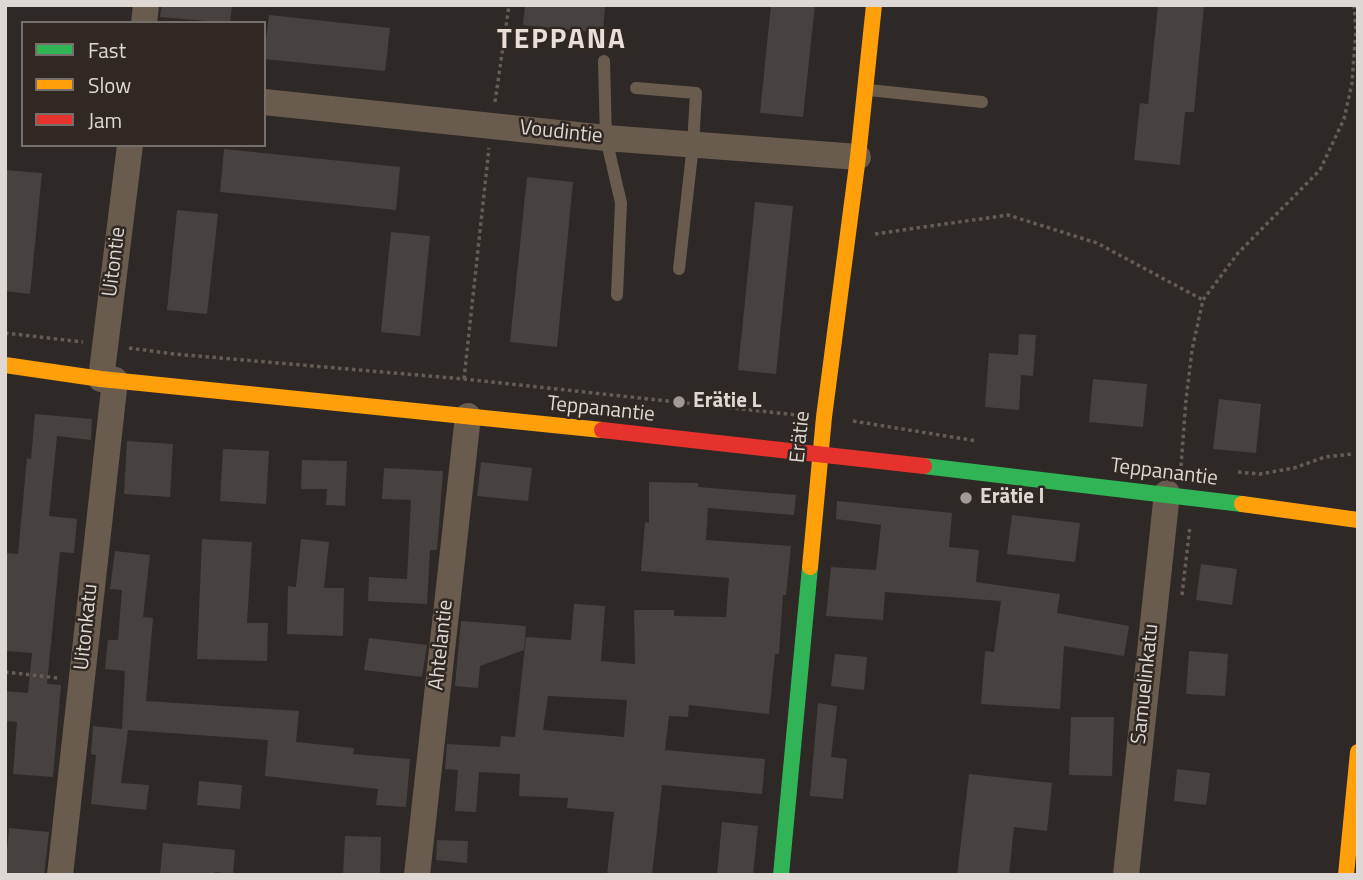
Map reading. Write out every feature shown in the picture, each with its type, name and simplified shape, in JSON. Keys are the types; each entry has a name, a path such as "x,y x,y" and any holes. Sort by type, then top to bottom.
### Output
{"street":[{"name":"Erätie","path":"781,875 824,417 858,157 874,5"},
{"name":"Voudintie","path":"266,102 606,138 858,157"},
{"name":"Uitontie","path":"108,379 105,345 130,147"},
{"name":"Teppanantie","path":"5,365 108,379 1167,493 1358,520"},
{"name":"Uitonkatu","path":"60,875 81,680 108,379"},
{"name":"Ahtelantie","path":"417,875 468,416"},
{"name":"Samuelinkatu","path":"1126,875 1167,493"},
{"path":"1346,875 1358,752"}],"lane":[{"path":"604,61 606,138 621,203 617,295"},
{"path":"636,88 696,93 679,269"},
{"path":"865,90 982,102"}],"path":[{"path":"464,379 491,125 509,5"},
{"path":"1181,466 1189,375 1203,300 1238,253 1320,170 1344,119 1352,83 1356,29 1354,5"},
{"path":"847,238 1008,215 1097,243 1203,300"},
{"path":"5,333 174,354 464,379 824,417 982,442"},
{"path":"1235,472 1260,474 1294,468 1325,457 1353,454"},
{"path":"5,672 81,680"}],"building":[{"path":"162,5 232,5 230,21 160,17"},
{"path":"525,5 605,5 603,33 523,25"},
{"path":"771,5 815,5 803,117 760,113"},
{"path":"1158,5 1204,5 1194,112 1185,112 1180,165 1134,160 1140,103 1148,104"},
{"path":"269,15 390,28 385,71 266,59"},
{"path":"224,149 400,167 396,210 220,192"},
{"path":"5,170 42,173 30,294 5,291"},
{"path":"527,177 573,182 557,347 510,342"},
{"path":"755,202 793,206 776,374 738,370"},
{"path":"177,210 218,214 207,314 167,310"},
{"path":"391,232 430,236 420,336 381,332"},
{"path":"1019,334 1036,335 1033,376 1021,375 1019,410 985,407 989,353 1018,355"},
{"path":"1093,379 1147,384 1143,427 1089,422"},
{"path":"1219,399 1261,404 1256,453 1213,449"},
{"path":"35,414 92,419 91,440 57,436 49,516 77,519 74,553 60,552 47,684 61,685 53,777 13,774 17,722 5,721 5,691 28,693 32,653 5,651 5,553 18,554 27,458 31,459"},
{"path":"127,441 173,444 170,497 124,494"},
{"path":"223,449 269,451 266,504 220,501"},
{"path":"302,460 347,461 345,506 326,505 327,489 301,489"},
{"path":"481,462 532,468 528,501 477,496"},
{"path":"384,468 443,471 437,550 430,550 427,604 368,601 369,577 407,579 411,500 382,499"},
{"path":"649,482 698,483 698,487 796,495 794,515 708,508 706,540 791,546 786,595 783,595 779,654 775,654 769,714 689,705 688,717 669,716 665,750 765,759 762,794 662,785 652,875 607,875 614,812 567,808 568,798 519,796 520,774 479,772 476,812 455,811 458,770 445,769 447,744 500,747 501,736 515,737 526,637 571,640 574,604 605,606 601,661 635,664 634,610 674,610 674,616 726,617 729,578 641,571 645,522 649,523","holes":["548,696 627,700 624,737 543,730"]},
{"path":"837,501 952,513 949,547 979,550 976,582 1060,594 1057,613 1129,626 1124,656 1064,646 1060,709 981,704 985,651 994,652 1001,601 885,592 883,620 826,616 831,567 876,570 881,525 836,519"},
{"path":"1012,515 1080,523 1075,562 1007,554"},
{"path":"202,539 252,542 247,623 268,623 267,661 197,659"},
{"path":"301,539 329,542 324,588 344,588 343,636 287,634 288,586 296,587"},
{"path":"115,551 150,555 143,617 153,618 146,701 299,711 296,742 354,748 353,754 410,759 406,807 376,805 378,789 265,776 268,740 128,730 121,783 149,785 146,810 91,804 96,755 91,754 93,726 122,729 125,671 105,669 108,640 118,640 122,590 110,589"},
{"path":"1201,564 1237,569 1232,605 1196,600"},
{"path":"461,621 526,626 524,650 480,666 478,688 455,686"},
{"path":"369,638 427,645 422,677 364,670"},
{"path":"1189,651 1228,654 1225,696 1186,694"},
{"path":"835,654 867,657 864,690 831,686"},
{"path":"818,703 837,706 831,757 847,759 843,799 810,796"},
{"path":"1071,717 1114,717 1112,776 1069,775"},
{"path":"1177,769 1210,773 1206,805 1174,801"},
{"path":"969,774 1052,783 1047,831 1014,827 1009,875 957,875"},
{"path":"199,781 242,785 240,809 197,805"},
{"path":"722,822 758,826 753,875 717,875"},
{"path":"9,828 49,832 44,875 5,875"},
{"path":"345,836 381,837 380,875 343,875"},
{"path":"437,840 468,841 467,863 436,860"},
{"path":"163,843 235,850 233,874 215,872 215,875 160,875"}],"traffic: fast":[{"path":"924,466 1242,504"},
{"path":"781,875 810,567"}],"traffic: slow":[{"path":"810,567 824,417 858,157 874,5"},
{"path":"5,365 101,379 602,430"},
{"path":"1242,504 1358,520"},
{"path":"1346,875 1358,752"}],"traffic: jam":[{"path":"602,430 924,466"}],"place":[{"name":"Erätie L","path":"679,402"},
{"name":"Erätie I","path":"966,498"}],"district":[{"name":"TEPPANA","path":"562,41"}]}
